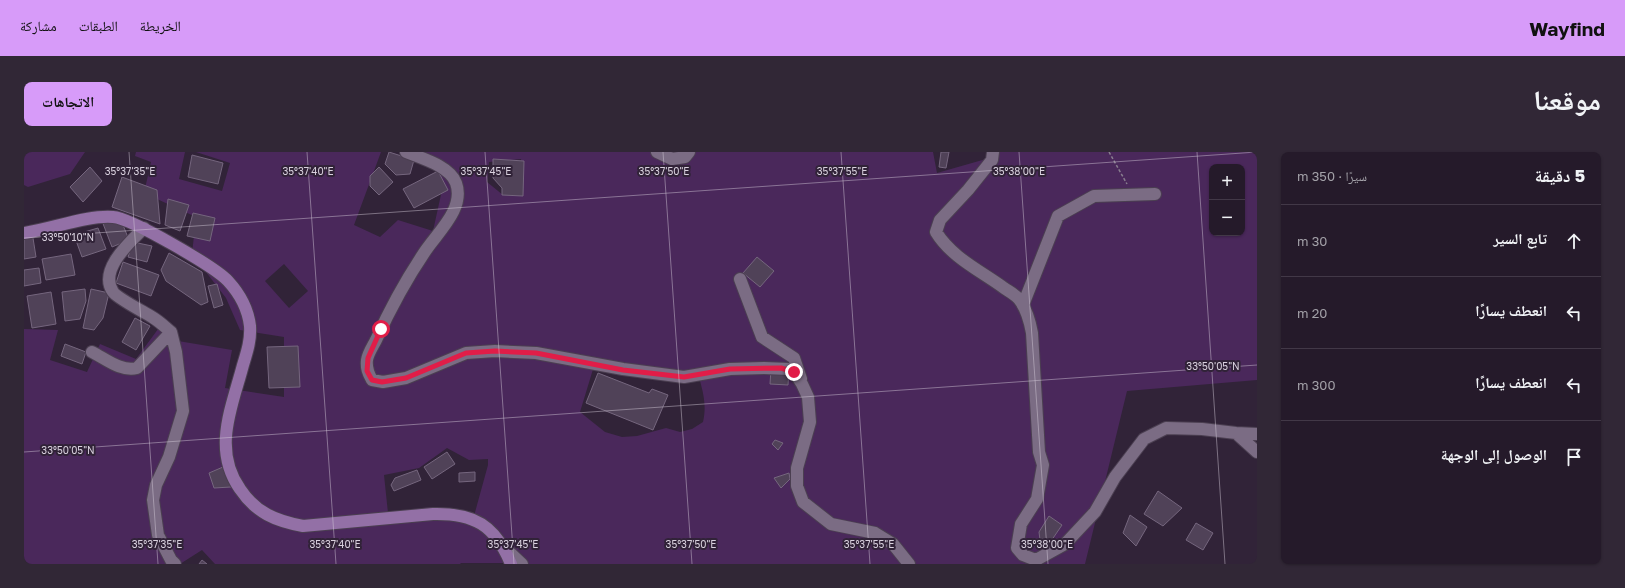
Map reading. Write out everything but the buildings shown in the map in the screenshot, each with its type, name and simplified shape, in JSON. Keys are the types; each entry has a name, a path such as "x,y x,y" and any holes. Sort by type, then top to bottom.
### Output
{"main road":[{"path":"24,233 46,230 103,216 121,219 144,228 213,269 227,279 239,293 246,310 250,327 249,345 228,420 225,440 227,462 235,481 247,499 263,513 282,522 303,526 433,514 454,514 474,520 491,531 504,547 511,564"}],"street":[{"path":"406,152 424,158 444,168 456,182 458,199 453,212 426,251 381,329 368,358 367,371 372,380 382,382 406,378 466,353 495,351 536,353 623,370 684,377 730,369 781,368 794,372 802,384"},
{"path":"657,152 672,159 685,157 689,152"},
{"path":"993,152 992,160 968,190 940,220 936,232 942,242 969,265 995,281 1021,301 1029,318 1032,333 1037,434 1039,452 1043,465 1037,499 1021,524 1017,548 1023,555 1036,560 1065,544 1095,512 1116,477 1144,439 1166,428 1202,429 1236,434 1257,434"},
{"path":"1023,305 1058,216 1094,196 1155,194"},
{"path":"144,228 120,253 111,268 109,283 113,293 153,318 171,332 176,352 183,411 170,457 156,485 153,500 158,535 171,560 175,564"},
{"path":"740,279 762,337 794,358 802,384 808,397 810,422 796,468 797,486 803,502 831,524 875,533 894,544 909,564"},
{"path":"92,352 130,370 137,368 171,332"},
{"path":"1236,434 1257,452"},
{"path":"504,547 522,564"}],"path":[{"path":"1109,152 1133,195"}],"shaded area":[{"path":"24,152 85,152 70,174 28,187 24,185"},
{"path":"136,152 185,152 179,179 222,191 230,163 196,152 381,152 354,225 380,237 398,220 433,231 442,190 437,173 433,168 404,152 933,152 937,173 986,159 996,152 1257,152 1257,380 1127,391 1085,564 215,564 202,550 180,564 24,564 24,329 58,330 50,360 87,372 100,344 136,359 164,321 166,339 232,350 225,388 284,397 284,337 240,330 226,298 192,254 196,217 144,193 151,162 135,156","holes":["521,159 523,194 503,195 487,182 489,162","284,264 308,291 289,308 265,281","594,366 698,374 704,398 705,410 703,422 692,429 680,432 666,428 637,436 622,437 605,432 580,412","447,448 469,460 488,459 488,465 474,516 463,511 442,507 422,508 388,513 384,475 419,468"]}],"route":[{"path":"381,329 368,358 367,371 372,380 382,382 406,378 466,353 495,351 536,353 623,370 684,377 730,369 781,368 789,369 794,372"}]}
